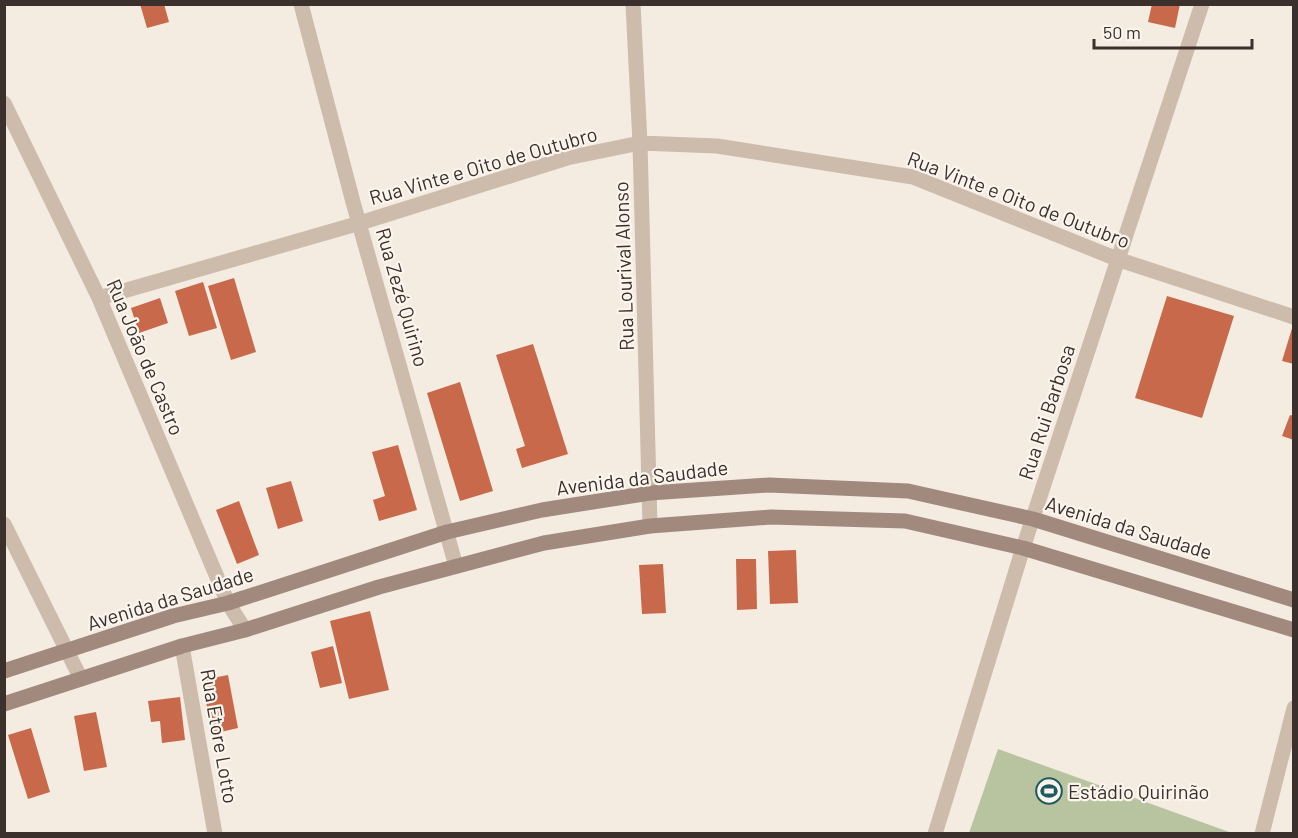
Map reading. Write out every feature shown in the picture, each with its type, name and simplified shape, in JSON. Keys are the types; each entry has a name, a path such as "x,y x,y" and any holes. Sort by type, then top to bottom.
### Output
{"main road":[{"name":"Avenida da Saudade","path":"4,671 173,616 228,603 407,547 447,532 542,510 650,493 769,485 908,491 1033,519 1293,600"},
{"path":"4,704 182,646 245,630 379,587 544,543 650,526 771,517 904,521 1023,548 1293,630"}],"street":[{"name":"Rua Zezé Quirino","path":"301,4 456,566"},
{"name":"Rua Lourival Alonso","path":"633,4 640,143 650,526"},
{"name":"Rua Rui Barbosa","path":"935,834 1023,548 1202,4"},
{"name":"Rua João de Castro","path":"4,103 99,298 228,603 245,630"},
{"name":"Rua Vinte e Oito de Outubro","path":"99,298 360,223 567,158 640,143 717,146 913,177 1117,259 1293,317"},
{"path":"4,524 81,679"},
{"name":"Rua Etore Lotto","path":"182,646 215,834"},
{"path":"1262,834 1293,708"}],"green space":[{"name":"Estádio Quirinão","path":"998,749 1232,833 969,833"}],"building":[{"path":"140,4 164,4 169,22 147,28"},
{"path":"1152,4 1180,4 1175,28 1148,22"},
{"path":"234,278 256,352 231,360 208,286"},
{"path":"203,282 217,328 189,336 175,291"},
{"path":"1167,296 1234,316 1202,418 1135,398"},
{"path":"160,298 168,323 139,333 131,308"},
{"path":"1294,325 1294,364 1282,361"},
{"path":"533,344 568,454 522,468 516,449 525,446 496,355"},
{"path":"460,382 493,491 460,501 427,393"},
{"path":"1290,415 1294,416 1294,440 1282,436"},
{"path":"398,445 417,510 379,521 373,500 385,496 372,452"},
{"path":"291,481 303,521 278,529 266,488"},
{"path":"239,501 259,555 237,564 216,510"},
{"path":"796,550 798,603 770,604 768,551"},
{"path":"736,559 756,559 757,609 737,610"},
{"path":"663,564 666,613 642,614 639,565"},
{"path":"370,611 389,690 349,699 330,621"},
{"path":"333,646 342,683 320,688 311,652"},
{"path":"228,675 238,728 212,734 202,680"},
{"path":"180,697 185,740 162,743 160,721 151,722 148,701"},
{"path":"96,712 107,767 84,771 74,716"},
{"path":"31,728 50,792 28,799 8,735"}],"place":[{"name":"Estádio Quirinão","path":"1049,791"}]}
